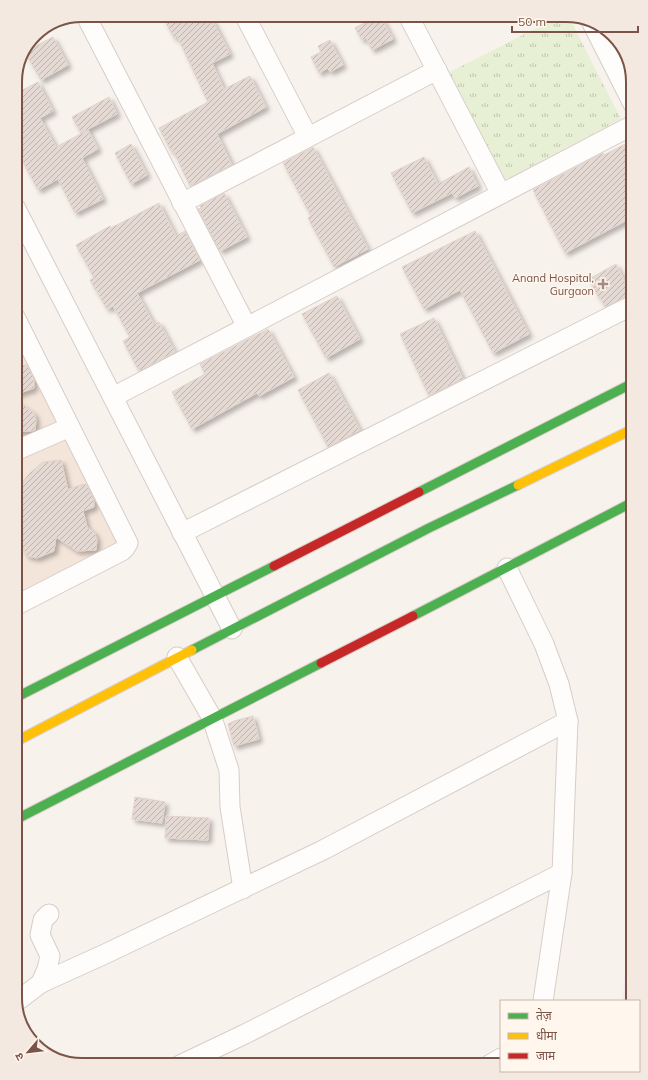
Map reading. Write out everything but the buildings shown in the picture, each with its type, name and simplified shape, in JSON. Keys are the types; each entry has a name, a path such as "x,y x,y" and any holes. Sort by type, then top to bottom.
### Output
{"main road":[{"path":"22,694 626,387"},
{"path":"22,738 429,528 626,432"},
{"path":"22,816 626,506"}],"street":[{"path":"89,22 247,327"},
{"path":"248,22 308,137"},
{"path":"412,22 501,194"},
{"path":"596,30 626,90"},
{"path":"182,203 437,70"},
{"path":"113,397 626,129"},
{"path":"22,230 113,397 232,629"},
{"path":"182,533 626,309"},
{"path":"22,334 128,543 126,548 120,552 22,602"},
{"path":"22,448 70,427"},
{"path":"507,568 544,644 559,684 568,721 562,873 543,1000"},
{"path":"177,657 212,718 229,770 230,807 243,889"},
{"path":"22,997 41,983 112,951 323,850 568,721"},
{"path":"195,1058 245,1034 562,873"},
{"path":"41,983 47,969 50,956 40,935 43,920 50,914"}],"shaded area":[{"path":"22,337 130,544 22,598"},
{"path":"626,965 626,998 626,1000 622,1000"}],"green space":[{"path":"548,22 572,22 621,119 505,180 448,73"}],"traffic: fast":[{"path":"419,492 626,387"},
{"path":"192,650 429,528 518,485"},
{"path":"413,616 626,506"},
{"path":"22,694 274,566"},
{"path":"22,816 321,663"}],"traffic: slow":[{"path":"518,485 626,432"},
{"path":"22,738 192,650"}],"traffic: jam":[{"path":"274,566 419,492"},
{"path":"321,663 413,616"}],"place":[{"name":"Anand Hospital, Gurgaon","path":"603,284"}]}
